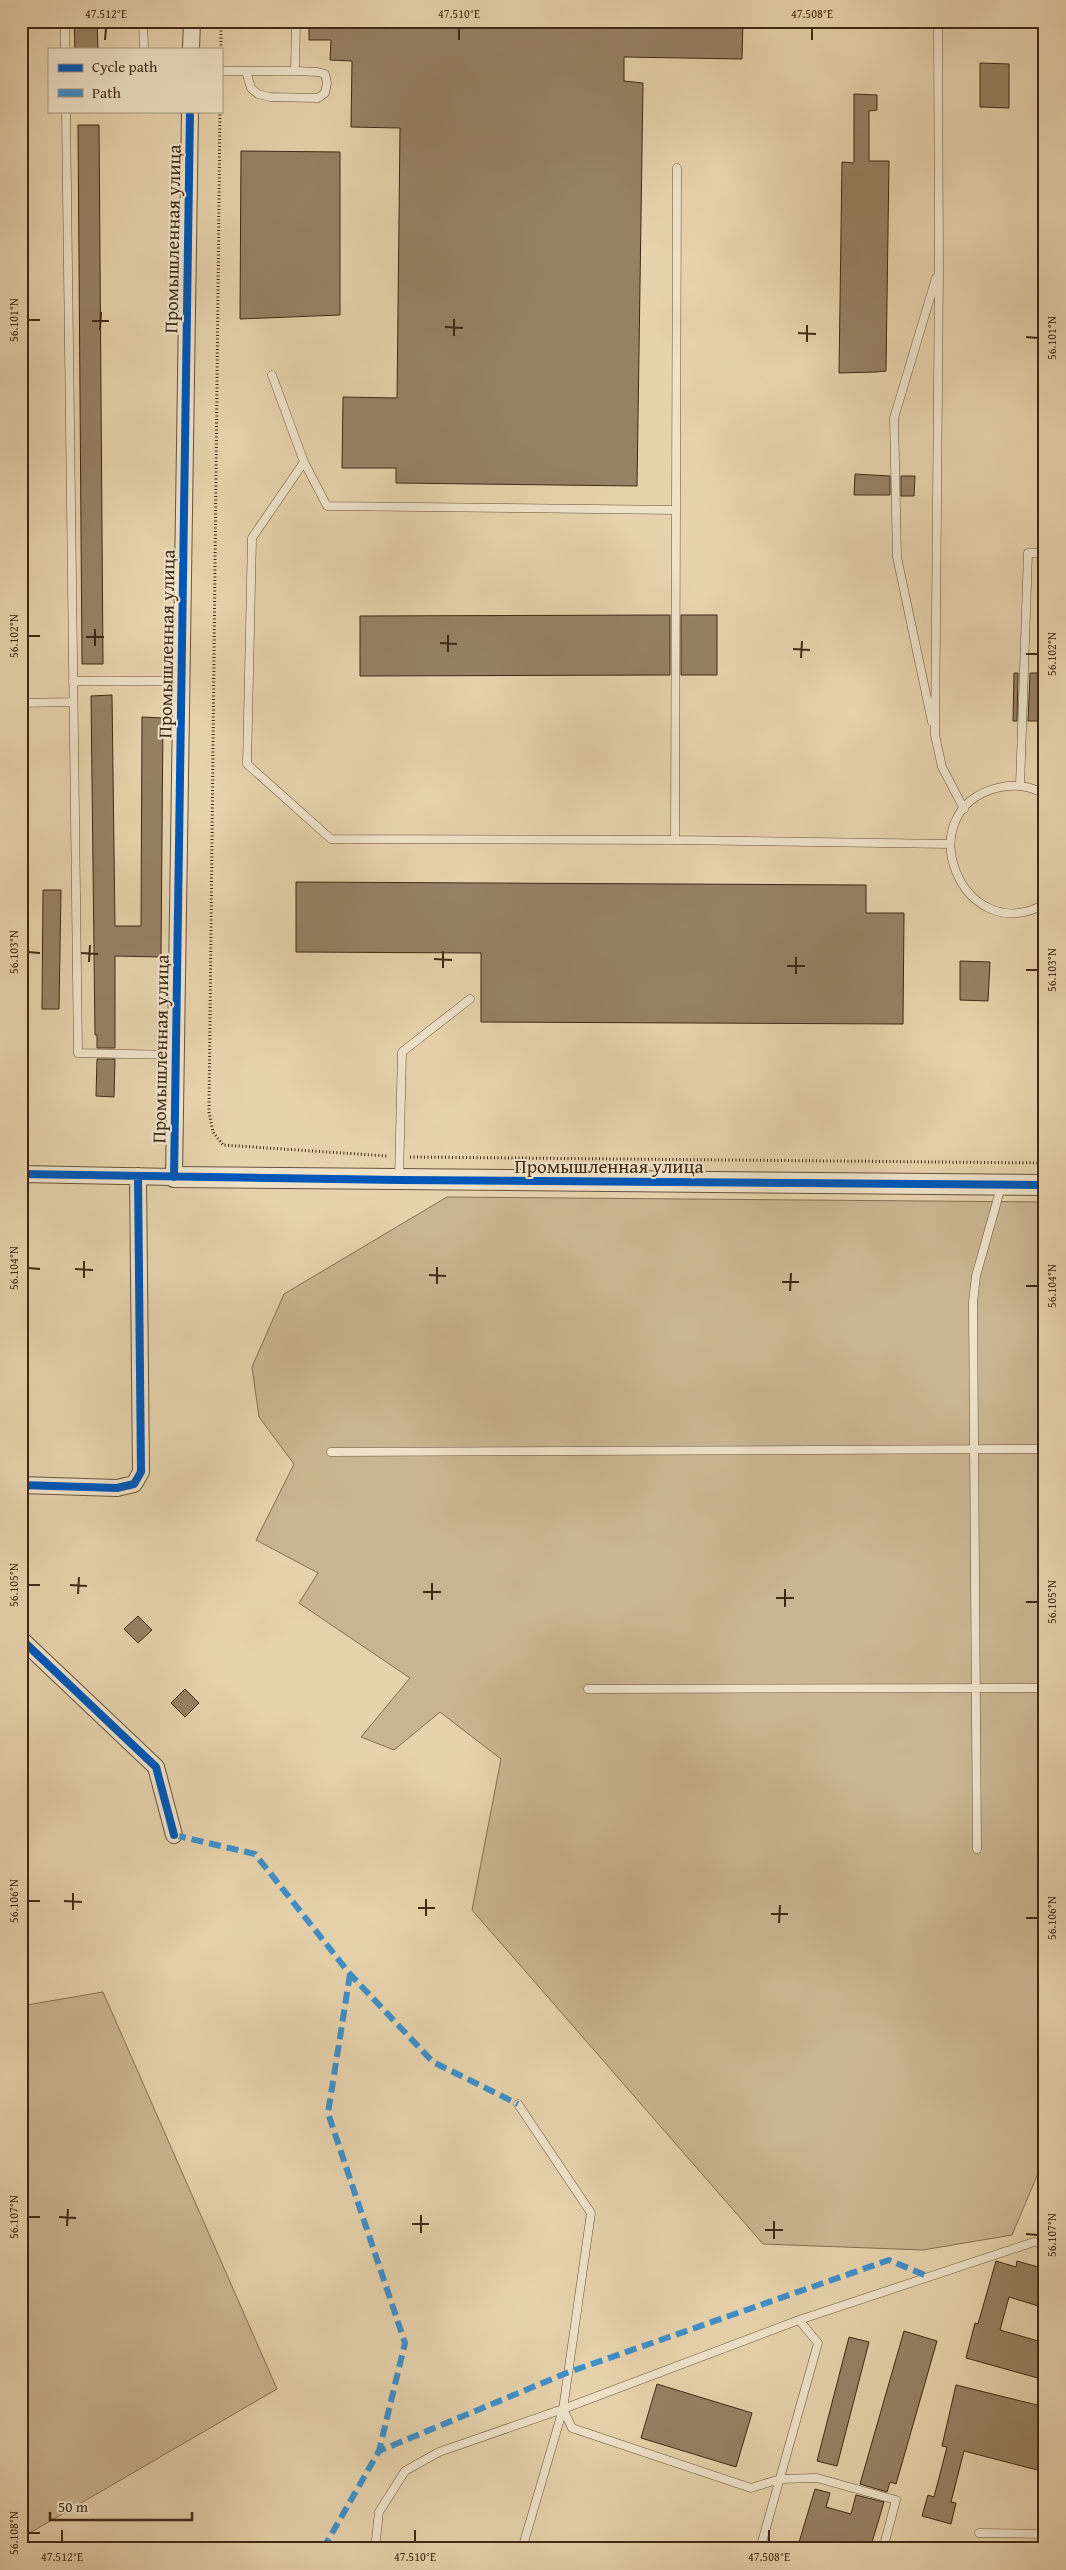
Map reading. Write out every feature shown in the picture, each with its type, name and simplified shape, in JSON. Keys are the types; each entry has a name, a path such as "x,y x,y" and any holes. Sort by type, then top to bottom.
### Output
{"street":[{"path":"191,48 192,21"},
{"name":"Промышленная улица","path":"174,1177 190,112"},
{"name":"Промышленная улица","path":"21,1174 399,1180 1045,1185"},
{"path":"21,1485 117,1488 134,1484 142,1472 138,1176"},
{"path":"21,1638 156,1767 174,1835"}],"lane":[{"path":"65,21 65,48"},
{"path":"143,21 144,48"},
{"path":"295,71 296,21"},
{"path":"935,735 939,269 938,21"},
{"path":"222,71 246,71 295,71 318,72 324,74 327,83 325,93 318,98 270,98 258,94 251,88 246,71"},
{"path":"66,112 78,1053 177,1055"},
{"path":"675,840 677,168"},
{"path":"939,269 894,418 897,557 942,767 964,809"},
{"path":"272,374 304,462 327,506 676,510"},
{"path":"304,462 252,538 247,764 331,839 675,840 950,844"},
{"path":"1020,786 1028,553 1045,553"},
{"path":"73,680 182,682"},
{"path":"21,704 73,702"},
{"path":"1045,795 1020,786 1008,786 983,793 964,809 957,820 950,844 950,856 957,879 972,897 982,904 1004,912 1016,912 1045,904"},
{"path":"399,1180 402,1052 470,999"},
{"path":"977,1849 973,1302 976,1276 1002,1185"},
{"path":"331,1452 1045,1448"},
{"path":"588,1689 1045,1688"},
{"path":"518,2104 592,2212 563,2409 522,2549"},
{"path":"375,2549 379,2512 405,2471 439,2452 563,2409 799,2320 1034,2242 1045,2245"},
{"path":"760,2549 818,2343 799,2320"},
{"path":"563,2409 572,2428 752,2488 780,2479 817,2478 896,2500 883,2549"},
{"path":"979,2533 1045,2534"}],"path":[{"path":"221,21 221,48"},
{"path":"220,112 209,1112 213,1132 223,1145 400,1157 1045,1163"}],"shaded area":[{"path":"447,1197 1045,1202 1045,2157 1012,2235 923,2250 763,2244 472,1910 501,1759 440,1712 394,1750 361,1737 410,1678 299,1603 318,1573 256,1540 294,1464 259,1417 252,1367 284,1294"},
{"path":"103,1992 277,2389 21,2538 21,2006"}],"building":[{"path":"74,21 97,21 98,48 75,48"},
{"path":"309,21 743,21 742,59 624,57 624,81 643,83 637,486 396,483 396,468 342,468 343,397 397,398 400,128 351,127 352,61 330,60 331,40 309,40"},
{"path":"980,63 1009,64 1009,108 980,107"},
{"path":"854,94 877,95 877,110 869,111 869,161 889,161 886,371 839,373 842,162 854,163"},
{"path":"78,125 99,125 103,664 82,664"},
{"path":"241,151 340,152 340,315 240,319"},
{"path":"855,474 890,476 890,495 854,495"},
{"path":"901,476 915,476 914,496 901,496"},
{"path":"670,615 670,675 360,676 360,616"},
{"path":"681,615 717,615 717,675 681,675"},
{"path":"1014,673 1018,673 1017,721 1013,721"},
{"path":"1030,673 1045,673 1045,721 1028,721"},
{"path":"112,695 115,926 141,926 142,717 163,718 161,957 115,956 115,1048 97,1048 97,1035 95,1035 91,696"},
{"path":"296,882 866,885 866,913 904,913 903,1024 481,1022 481,953 296,952"},
{"path":"43,890 61,890 59,1009 42,1009"},
{"path":"960,961 990,962 988,1001 960,1000"},
{"path":"97,1059 115,1059 114,1097 96,1096"},
{"path":"138,1616 152,1630 138,1643 124,1629"},
{"path":"185,1689 199,1703 185,1717 171,1703"},
{"path":"996,2261 1016,2267 1017,2261 1045,2269 1045,2308 1009,2297 1000,2330 1045,2343 1045,2380 966,2358 975,2323 978,2324"},
{"path":"904,2331 937,2341 896,2484 890,2482 887,2492 860,2484"},
{"path":"849,2337 869,2342 837,2466 817,2461"},
{"path":"657,2384 752,2413 736,2467 641,2438"},
{"path":"956,2385 1045,2407 1045,2472 964,2451 951,2502 956,2503 951,2524 922,2516 928,2495 934,2497 947,2447 942,2446"},
{"path":"815,2489 830,2493 826,2507 851,2514 856,2495 884,2502 870,2549 797,2549"}],"marked path":[{"path":"174,1835 255,1854 350,1974 433,2062 518,2104"},
{"path":"350,1974 328,2113 405,2343 379,2451"},
{"path":"323,2549 379,2451 569,2372 889,2260 927,2276"}],"cycle path":[{"path":"174,1177 190,112"},
{"path":"21,1174 399,1180 1045,1185"},
{"path":"21,1485 117,1488 134,1484 141,1472 138,1176"},
{"path":"21,1639 156,1767 174,1835"}]}
